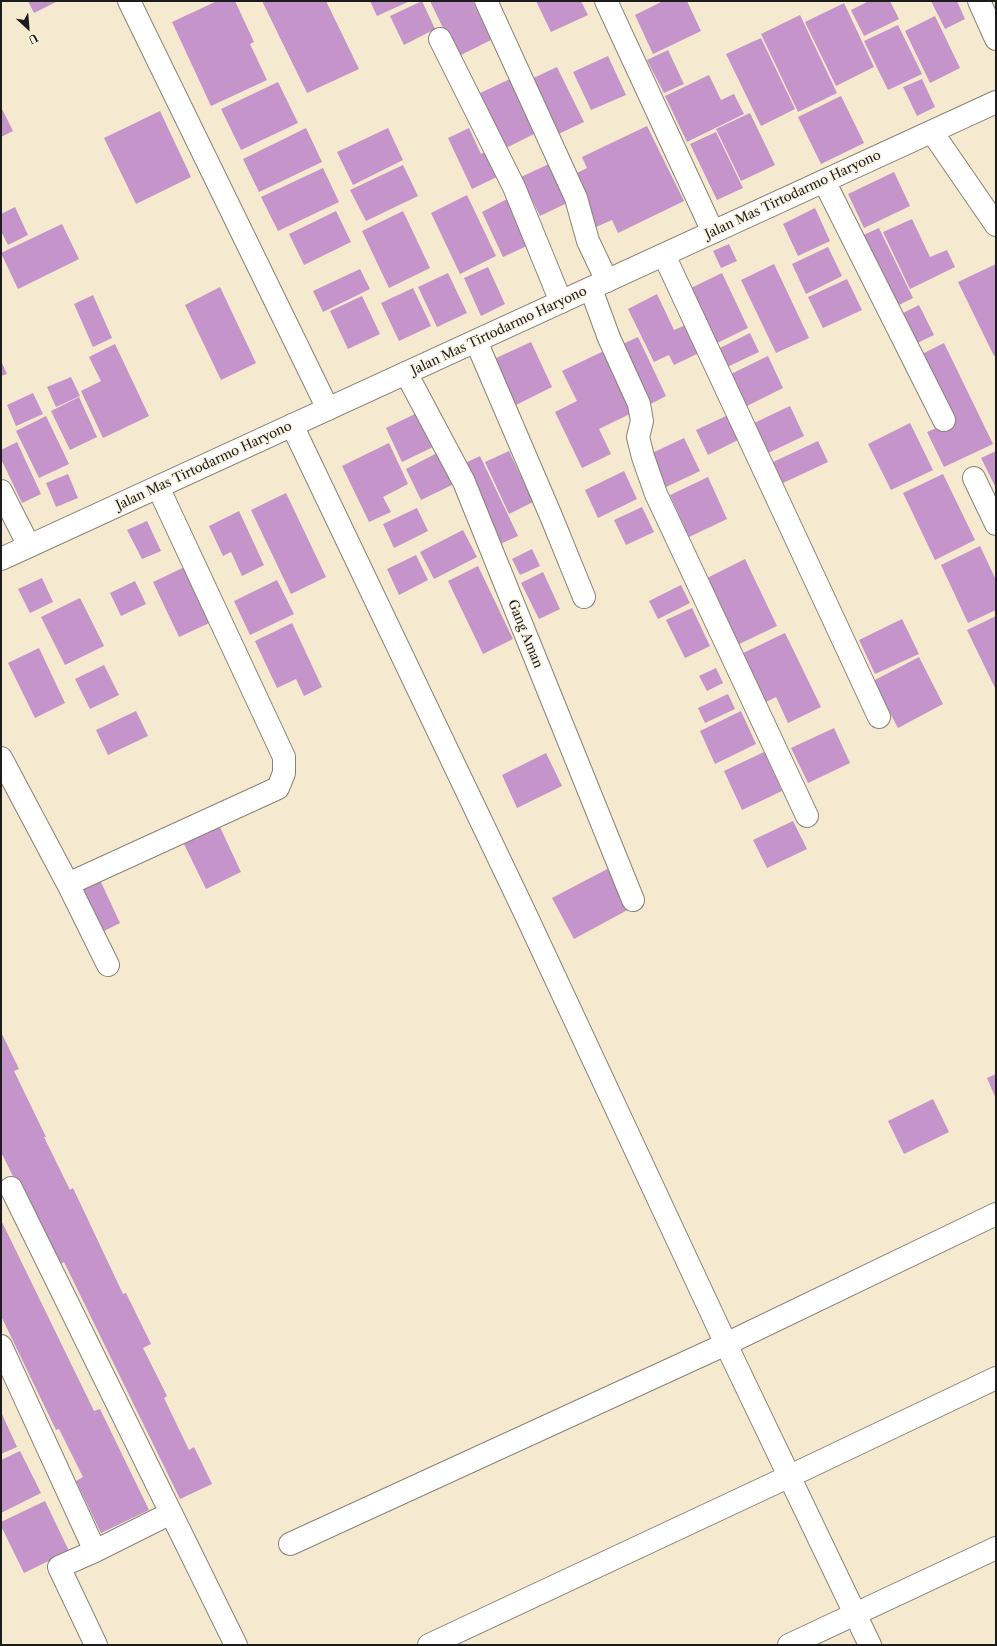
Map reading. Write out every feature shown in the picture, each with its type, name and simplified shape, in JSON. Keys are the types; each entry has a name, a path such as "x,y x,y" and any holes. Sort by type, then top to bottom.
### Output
{"street":[{"path":"129,1 328,409"},
{"path":"486,1 576,198 599,285 609,338 640,404 642,421 638,437 643,457 656,494 807,816"},
{"path":"606,1 713,232"},
{"path":"979,1 996,39"},
{"path":"440,39 514,187 561,302"},
{"name":"Jalan Mas Tirtodarmo Haryono","path":"1,559 996,102"},
{"path":"932,132 996,225"},
{"path":"824,181 944,420"},
{"path":"664,255 878,717"},
{"path":"476,341 584,597"},
{"name":"Gang Aman","path":"406,373 464,482 633,900"},
{"path":"292,425 519,900 726,1344 870,1645"},
{"path":"974,478 996,524"},
{"path":"68,884 278,788 284,773 284,757 158,487"},
{"path":"1,491 29,546"},
{"path":"1,758 68,884 108,965"},
{"path":"4,1185 171,1513 236,1645"},
{"path":"290,1544 726,1344 996,1214"},
{"path":"1,1346 95,1550"},
{"path":"429,1645 996,1378"},
{"path":"96,1645 59,1567 171,1513"},
{"path":"789,1645 996,1548"}],"building":[{"path":"28,1 58,1 34,13"},
{"path":"217,1 235,1 254,42 250,44 267,80 211,106 172,22"},
{"path":"262,1 326,1 359,69 307,93"},
{"path":"370,1 410,1 377,16"},
{"path":"422,1 435,29 404,45 390,16"},
{"path":"430,1 473,1 491,40 457,57"},
{"path":"536,1 581,1 588,15 551,32"},
{"path":"663,1 687,1 701,31 653,54 635,15"},
{"path":"869,1 890,1 899,19 864,36 851,10"},
{"path":"931,1 957,1 965,19 945,29"},
{"path":"844,3 874,67 836,86 805,22"},
{"path":"800,15 837,93 798,112 761,34"},
{"path":"935,16 960,68 930,83 905,31"},
{"path":"898,25 922,74 888,90 864,41"},
{"path":"761,38 795,109 761,126 726,54"},
{"path":"668,50 684,84 664,93 647,60"},
{"path":"608,56 626,95 591,110 573,72"},
{"path":"557,67 584,122 552,137 525,82"},
{"path":"709,75 721,100 734,94 744,114 687,142 665,96"},
{"path":"510,79 536,133 502,150 476,95"},
{"path":"922,79 935,107 917,116 903,87"},
{"path":"278,82 298,123 241,150 221,109"},
{"path":"841,96 864,143 821,164 798,117"},
{"path":"1,107 13,131 1,137"},
{"path":"160,111 191,177 136,204 104,138"},
{"path":"750,113 775,165 741,181 716,129"},
{"path":"647,126 684,201 618,233 612,220 596,227 571,176 587,168 582,157"},
{"path":"306,128 322,162 259,192 243,159"},
{"path":"388,128 403,160 353,185 337,152"},
{"path":"469,128 481,154 489,150 501,175 472,189 448,138"},
{"path":"716,132 743,188 717,200 690,144"},
{"path":"551,163 569,202 540,216 521,177"},
{"path":"403,165 418,196 366,221 350,190"},
{"path":"323,168 339,202 278,231 261,197"},
{"path":"894,172 910,206 864,228 848,194"},
{"path":"467,195 496,256 460,274 431,213"},
{"path":"509,198 531,244 503,257 482,212"},
{"path":"15,207 28,235 8,245 1,231 1,214"},
{"path":"815,208 830,241 798,256 783,224"},
{"path":"336,211 351,242 304,265 289,234"},
{"path":"403,211 430,268 389,288 362,231"},
{"path":"912,219 930,257 947,250 955,267 910,289 883,232"},
{"path":"62,224 79,259 18,289 1,253"},
{"path":"879,228 913,298 893,308 859,237"},
{"path":"729,244 737,261 721,268 713,251"},
{"path":"828,247 842,276 806,294 792,264"},
{"path":"774,264 809,338 776,353 741,280"},
{"path":"996,264 996,355 994,356 958,282"},
{"path":"488,267 505,304 481,316 464,278"},
{"path":"360,269 370,289 323,312 313,291"},
{"path":"448,273 467,313 437,327 418,287"},
{"path":"722,273 748,328 717,343 691,288"},
{"path":"847,279 862,310 823,328 808,297"},
{"path":"220,287 256,363 221,380 185,305"},
{"path":"413,288 431,326 399,341 381,303"},
{"path":"657,294 674,330 688,324 701,352 674,365 669,355 654,362 628,309"},
{"path":"93,295 112,338 93,347 74,304"},
{"path":"362,296 380,334 348,349 330,311"},
{"path":"919,305 934,335 915,344 901,314"},
{"path":"750,333 759,352 727,367 718,349"},
{"path":"638,337 666,396 645,407 616,347"},
{"path":"531,342 552,387 516,405 494,359"},
{"path":"944,343 993,444 944,467 927,432 950,422 918,356"},
{"path":"115,344 149,416 103,438 81,391 101,381 89,357"},
{"path":"608,349 638,410 599,429 611,454 582,468 555,412 577,401 562,371"},
{"path":"768,356 783,388 747,406 731,374"},
{"path":"1,361 7,374 1,376"},
{"path":"71,377 80,396 56,407 47,387"},
{"path":"33,393 43,414 16,426 7,405"},
{"path":"79,397 97,437 70,450 51,411"},
{"path":"790,406 804,436 768,453 754,423"},
{"path":"417,413 433,447 402,462 386,428"},
{"path":"728,415 740,439 708,455 696,430"},
{"path":"46,416 69,464 39,478 16,431"},
{"path":"910,423 933,470 891,490 868,444"},
{"path":"684,438 700,471 664,488 648,455"},
{"path":"818,441 828,462 783,483 773,462"},
{"path":"17,442 41,494 22,503 1,459 1,450"},
{"path":"389,443 408,484 383,497 391,512 369,522 342,466"},
{"path":"443,450 458,482 421,500 406,469"},
{"path":"509,451 533,502 509,514 485,462"},
{"path":"996,451 996,488 981,458"},
{"path":"480,456 518,536 500,544 461,465"},
{"path":"624,471 637,499 598,518 585,490"},
{"path":"68,474 78,498 56,507 46,483"},
{"path":"943,474 975,540 935,560 903,493"},
{"path":"708,477 727,519 689,537 670,495"},
{"path":"286,493 326,577 291,594 251,510"},
{"path":"642,507 654,532 626,545 614,520"},
{"path":"417,508 428,531 394,548 383,524"},
{"path":"239,511 264,565 242,576 231,552 223,556 209,526"},
{"path":"147,521 161,551 142,559 127,530"},
{"path":"463,530 477,557 434,579 420,552"},
{"path":"980,546 996,580 996,610 968,623 941,565"},
{"path":"532,549 540,566 520,575 512,559"},
{"path":"416,555 428,580 399,595 387,569"},
{"path":"745,559 777,626 733,647 701,581"},
{"path":"191,564 218,619 179,637 153,582"},
{"path":"478,566 513,639 483,654 448,581"},
{"path":"543,572 560,609 539,619 521,583"},
{"path":"42,578 53,602 30,613 18,589"},
{"path":"277,580 294,614 250,635 234,601"},
{"path":"135,581 146,604 121,616 110,593"},
{"path":"681,585 690,603 658,619 649,601"},
{"path":"80,598 104,646 65,665 41,617"},
{"path":"692,608 710,646 685,658 666,620"},
{"path":"996,616 996,690 967,630"},
{"path":"902,619 919,654 875,674 859,640"},
{"path":"292,623 322,687 304,696 296,679 277,688 255,641"},
{"path":"785,633 821,707 788,723 776,697 762,704 739,655"},
{"path":"39,648 65,703 35,718 8,663"},
{"path":"919,657 943,704 898,728 873,681"},
{"path":"104,665 119,695 90,709 75,679"},
{"path":"716,668 723,683 707,691 699,676"},
{"path":"728,694 735,709 705,723 698,708"},
{"path":"136,711 148,736 108,755 96,730"},
{"path":"741,711 756,744 715,764 700,731"},
{"path":"834,728 850,763 808,783 791,748"},
{"path":"764,752 782,791 742,810 724,771"},
{"path":"546,753 562,786 517,808 502,775"},
{"path":"793,821 807,849 767,868 753,840"},
{"path":"218,823 241,872 206,889 182,840"},
{"path":"611,867 633,907 574,939 552,898"},
{"path":"100,880 120,923 100,933 79,890"},
{"path":"1,1032 19,1069 14,1071 46,1137 44,1137 70,1190 73,1188 123,1294 126,1293 151,1344 143,1348 167,1396 164,1398 189,1450 194,1447 212,1484 180,1499 64,1262 57,1266 1,1152"},
{"path":"996,1074 996,1099 987,1078"},
{"path":"933,1099 949,1132 904,1154 888,1121"},
{"path":"1,1220 94,1411 100,1409 149,1510 101,1533 76,1481 83,1477 59,1429 56,1430 1,1316"},
{"path":"1,1412 17,1447 1,1454"},
{"path":"20,1451 41,1493 1,1513 1,1460"},
{"path":"45,1501 69,1551 24,1573 1,1526 1,1522"}]}
